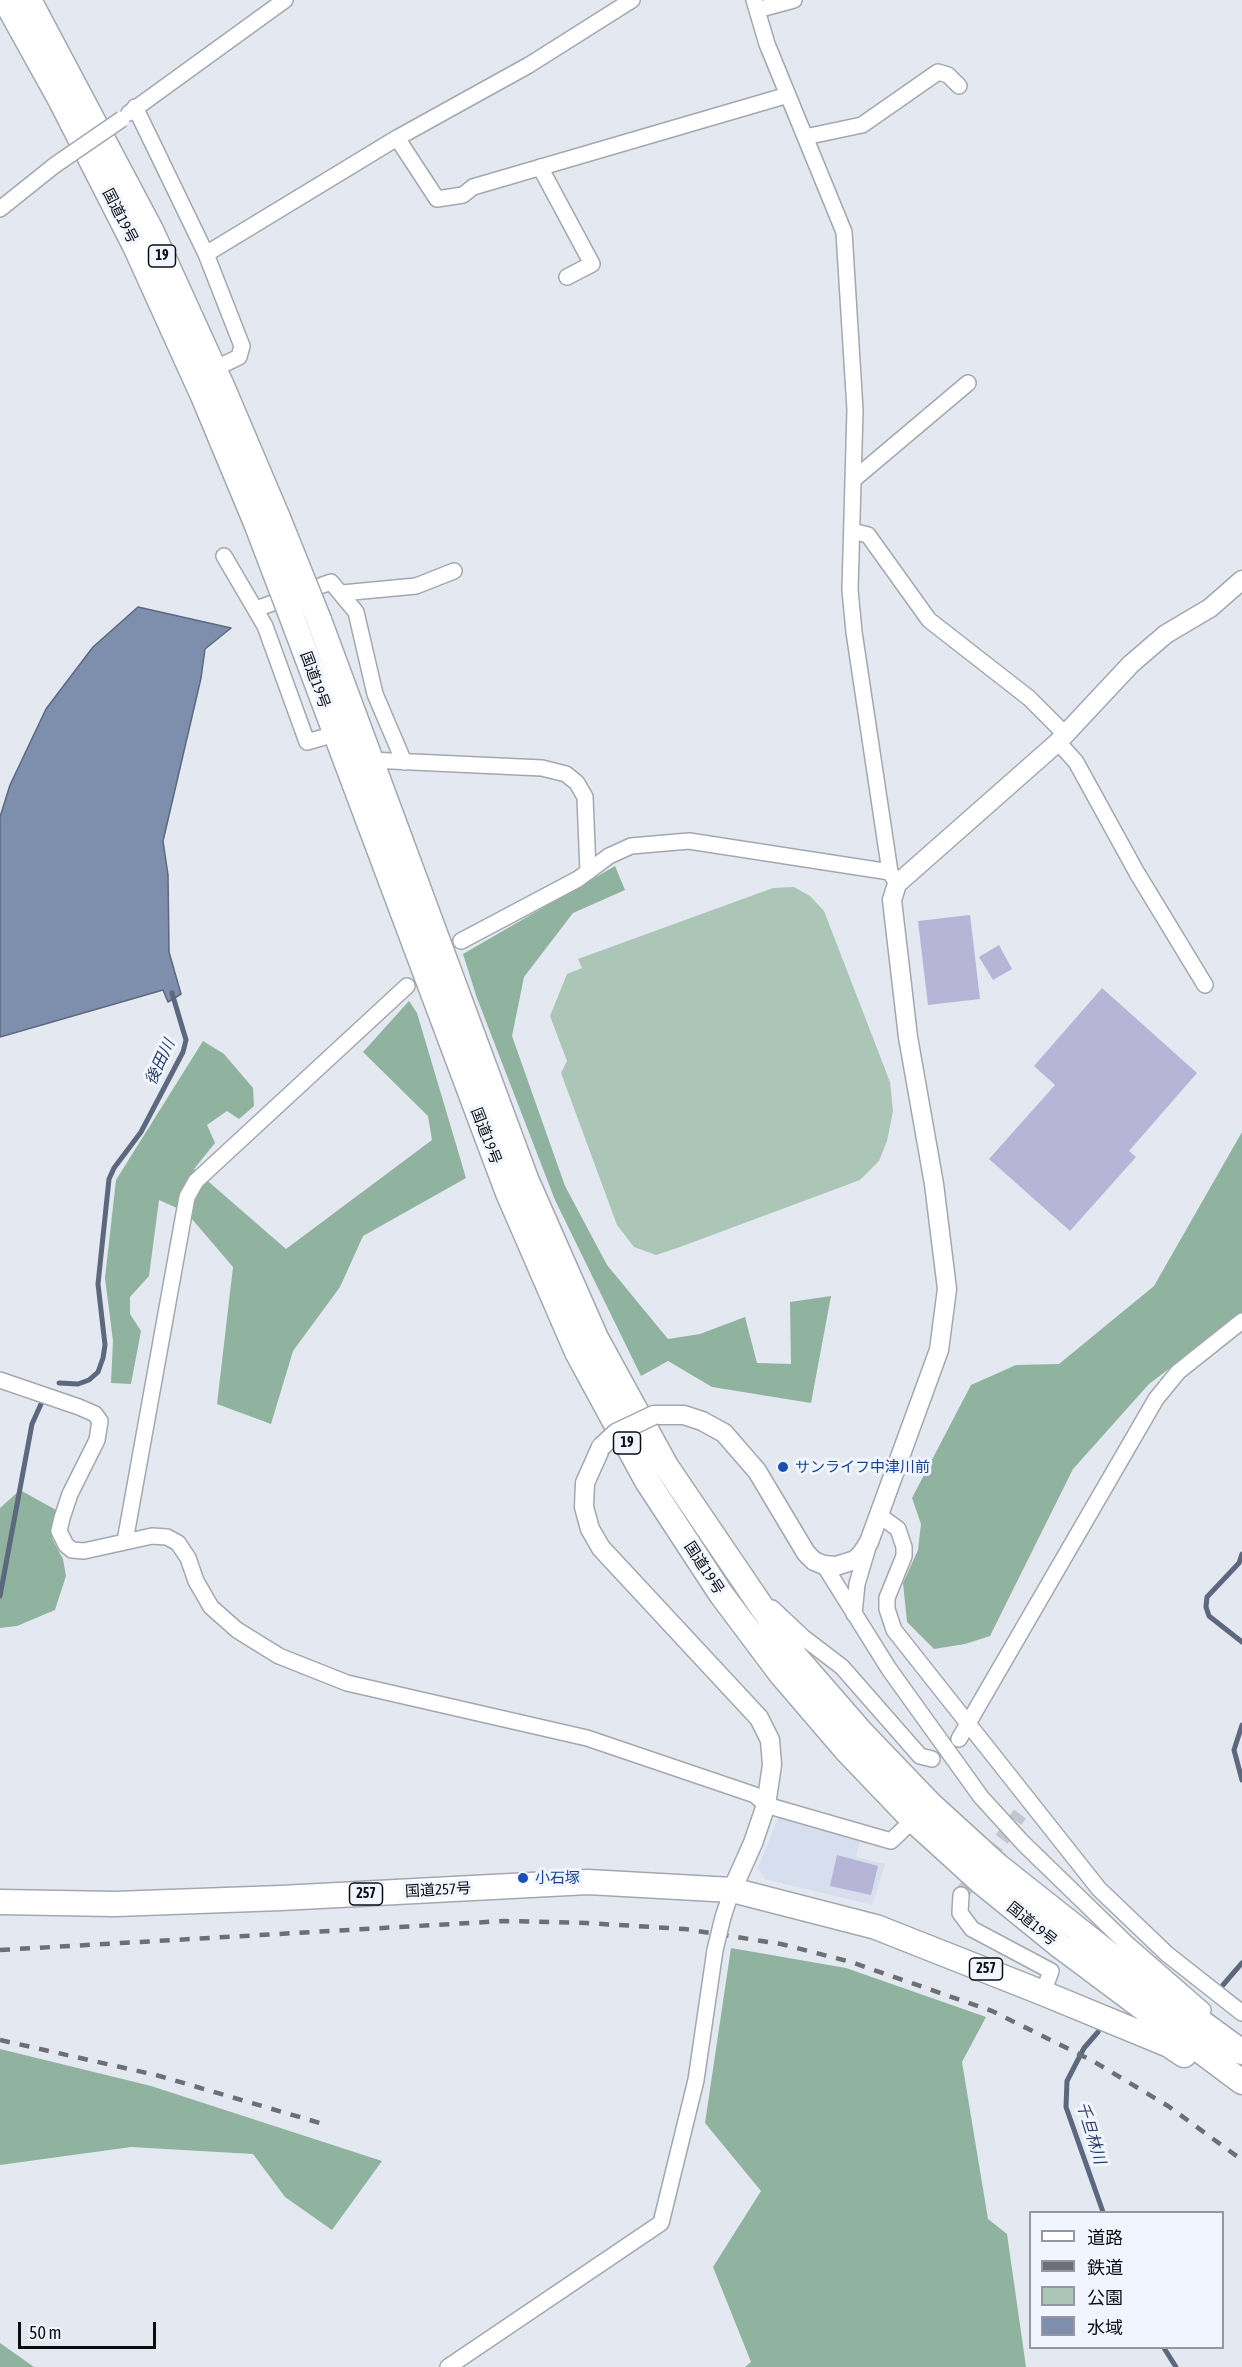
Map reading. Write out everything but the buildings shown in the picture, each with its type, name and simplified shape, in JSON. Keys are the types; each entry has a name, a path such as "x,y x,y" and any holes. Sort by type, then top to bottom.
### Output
{"highway":[{"name":"国道19号","path":"19,3 150,230 214,369 267,521 296,628 504,1182 577,1352 647,1481 721,1594 781,1674 839,1742 913,1820 980,1881 1060,1946 1236,2078"},
{"name":"国道19号","path":"19,3 135,246 203,396 319,620 526,1179 596,1338 666,1466 795,1656 861,1732 930,1804 998,1866 1128,1969 1242,2052"},
{"name":"国道257号","path":"0,1902 115,1904 281,1899 588,1882 732,1890"},
{"name":"257","path":"732,1890 876,1927 1047,1982 1207,2068 1236,2078"}],"street":[{"path":"0,209 55,165 285,0"},
{"path":"206,254 397,138 529,65 632,0"},
{"path":"794,0 756,5 767,44 844,232 855,410 850,590 854,632 894,878 892,900 908,1037 934,1184 946,1289 939,1350 870,1542 857,1584 855,1614"},
{"path":"805,137 862,125 938,72 948,75 959,86"},
{"path":"397,138 437,198 463,195 473,187 788,95"},
{"path":"135,107 206,254 242,346 239,357 214,369"},
{"path":"540,167 592,264 567,277"},
{"path":"853,480 968,383"},
{"path":"852,531 868,535 929,620 1029,698 1061,738 1137,873 1205,985"},
{"path":"224,556 265,626 307,742 335,734"},
{"path":"342,593 416,586 454,571"},
{"path":"894,878 1061,738 1131,664 1166,634 1210,608 1242,580"},
{"path":"256,609 332,582 356,612 375,694 404,762"},
{"path":"370,760 543,768 566,774 577,783 585,797 588,872"},
{"path":"461,941 588,872 609,856 631,846 689,841 894,878"},
{"path":"125,1541 187,1197 196,1181 407,986"},
{"path":"959,1739 1156,1399 1178,1372 1242,1321"},
{"path":"0,1380 30,1388 94,1414 100,1421 100,1430 70,1494 62,1518 61,1539 72,1550 84,1551 152,1536 166,1537 178,1543 188,1558 196,1581 211,1607 237,1629 279,1656 348,1683 587,1738 754,1795 766,1805 891,1841 913,1820"},
{"path":"448,2367 661,2223 696,2080 715,1950 723,1917 766,1805 772,1757 770,1740 759,1718 616,1565 590,1529 584,1508 585,1484 601,1446 616,1433 654,1415 684,1415 702,1420 724,1433 742,1451 806,1553 824,1565 939,1742 981,1797 1023,1843 1126,1943 1214,2019 1222,2037"},
{"path":"879,1515 898,1529 904,1547 904,1556 887,1598 889,1619 894,1630 969,1725 1025,1809 1132,1923 1201,1982 1242,2013"},
{"path":"824,1565 836,1566 855,1560 870,1542"},
{"path":"740,1577 797,1631 842,1667 920,1756 932,1759"},
{"path":"961,1895 960,1913 972,1929 1047,1982 1060,1946"}],"shaded area":[{"path":"779,1816 860,1840 856,1857 885,1864 872,1905 765,1879 758,1868"}],"green space":[{"path":"615,866 625,890 573,913 524,977 512,1036 565,1186 607,1265 668,1339 700,1334 745,1317 757,1363 791,1364 790,1302 831,1296 811,1403 712,1387 668,1361 641,1376 555,1200 477,998 463,954"},
{"path":"794,887 810,896 824,911 890,1082 893,1111 887,1141 879,1161 860,1180 680,1247 656,1255 634,1247 617,1225 561,1073 567,1061 550,1016 567,974 582,968 578,959 773,888"},
{"path":"409,1001 417,1013 466,1178 363,1236 340,1287 293,1351 271,1424 217,1404 233,1267 186,1212 159,1200 149,1276 130,1297 130,1314 141,1331 131,1384 111,1383 113,1341 105,1278 116,1180 203,1041 224,1054 253,1088 254,1106 239,1119 227,1111 207,1125 215,1143 194,1169 286,1249 432,1140 428,1116 363,1052"},
{"path":"1242,1132 1242,1313 1149,1384 1073,1469 990,1636 965,1644 934,1649 907,1622 903,1583 918,1550 921,1524 912,1498 971,1385 1016,1365 1059,1364 1154,1286"},
{"path":"20,1490 56,1510 52,1538 63,1559 66,1576 55,1610 17,1626 0,1628 0,1508"},
{"path":"731,1948 846,1968 986,2017 962,2062 988,2219 1007,2234 1026,2367 745,2367 751,2362 713,2267 761,2191 705,2123"},
{"path":"0,2049 151,2086 382,2161 332,2230 285,2197 253,2154 131,2147 0,2165"},
{"path":"0,2343 34,2367 0,2367"}],"water":[{"path":"138,607 231,628 205,649 201,678 163,841 168,875 169,952 181,994 168,1002 163,990 0,1037 0,817 10,785 46,709 93,647"}],"waterway":[{"name":"後田川","path":"59,1383 78,1384 89,1380 98,1372 103,1358 105,1345 98,1284 109,1179 114,1168 141,1132 183,1052 186,1040 172,993"},
{"name":"後田川","path":"0,1596 32,1424 41,1404"},
{"name":"千旦林川","path":"1242,1554 1239,1563 1207,1597 1206,1607 1209,1616 1242,1642"},
{"name":"千旦林川","path":"1242,1725 1234,1750 1242,1780"},
{"name":"千旦林川","path":"1223,1985 1242,1963"},
{"name":"千旦林川","path":"1098,2032 1084,2048 1067,2081 1066,2107 1103,2211"},
{"name":"千旦林川","path":"1165,2349 1176,2367"}],"tunnel":[{"path":"961,1895 1020,1814"}],"railway":[{"path":"0,1950 504,1921 685,1929 781,1944 851,1962 992,2011 1093,2061 1168,2106 1242,2160"},
{"path":"0,2040 156,2075 320,2123"}],"place":[{"name":"サンライフ中津川前","path":"783,1467"},
{"name":"小石塚","path":"523,1878"}]}
